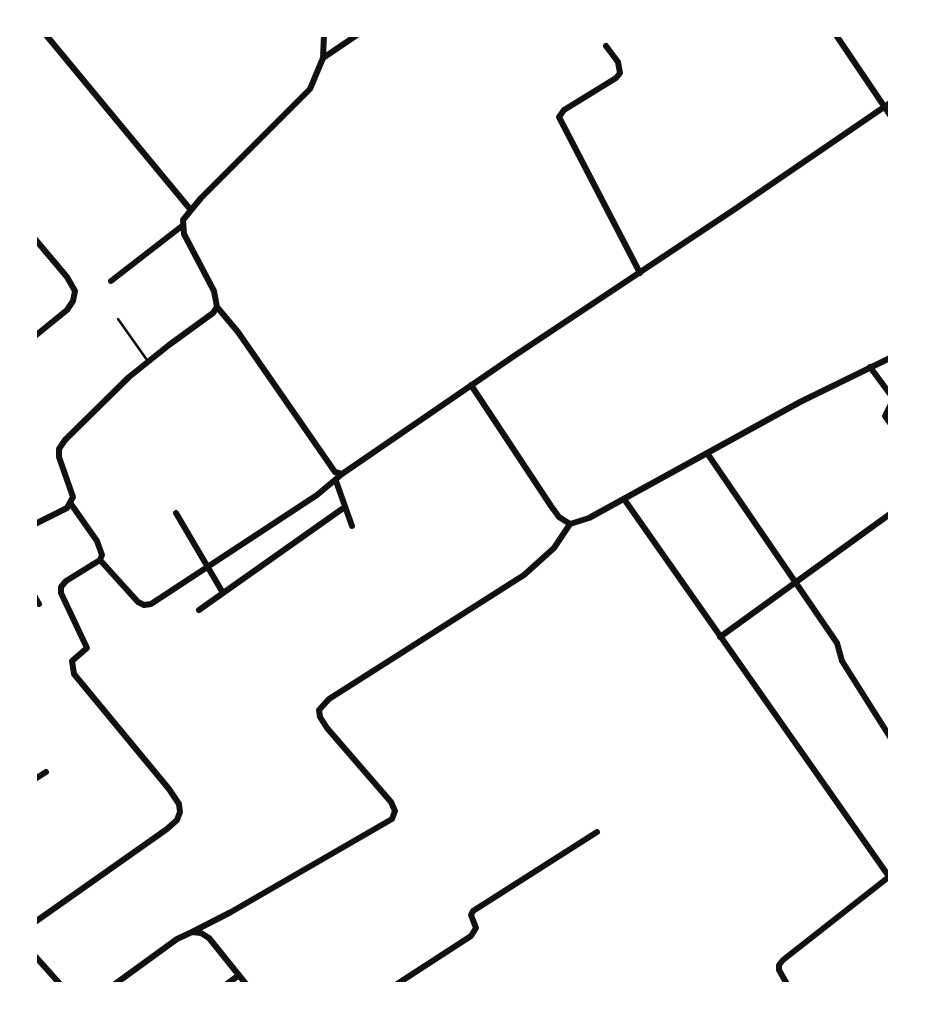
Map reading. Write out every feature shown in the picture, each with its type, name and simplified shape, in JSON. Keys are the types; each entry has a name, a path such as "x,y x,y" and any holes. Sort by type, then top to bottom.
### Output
{"street":[{"path":"46,35 190,209"},
{"path":"111,281 182,226 190,209 300,102 318,75 323,58 324,35"},
{"path":"323,58 357,35"},
{"path":"839,36 887,105 890,115"},
{"path":"606,46 618,62 620,73 564,110 559,117 640,273"},
{"path":"71,504 97,541 101,549 100,560 138,602 144,605 169,594 887,105"},
{"path":"182,226 214,291 217,307 238,332 335,472 342,474"},
{"path":"35,239 67,277 75,291 67,310 35,336"},
{"path":"35,524 71,504 72,490 61,465 59,449 72,432 148,361 217,307"},
{"path":"115,984 177,939 243,905 392,819 395,811 391,802 320,717 318,710 329,699 524,575 554,548 570,524 589,518 811,396 890,358"},
{"path":"870,367 890,394"},
{"path":"471,386 559,517 570,524"},
{"path":"890,406 885,414 890,423"},
{"path":"707,453 837,643 842,662 890,737"},
{"path":"335,481 352,526"},
{"path":"624,499 890,877 783,960 779,970 789,983"},
{"path":"199,610 342,509"},
{"path":"176,513 223,593"},
{"path":"720,637 890,514"},
{"path":"35,922 167,829 177,820 180,812 179,804 169,789 110,720 71,667 72,661 87,648 61,593 61,587 100,560"},
{"path":"35,779 46,772"},
{"path":"397,984 471,936 476,928 471,915 473,911 597,832"},
{"path":"192,932 209,938 246,984"},
{"path":"35,956 60,984"},
{"path":"35,971 43,964"},
{"path":"228,984 239,975"}],"lane":[{"path":"118,320 148,361"}]}
